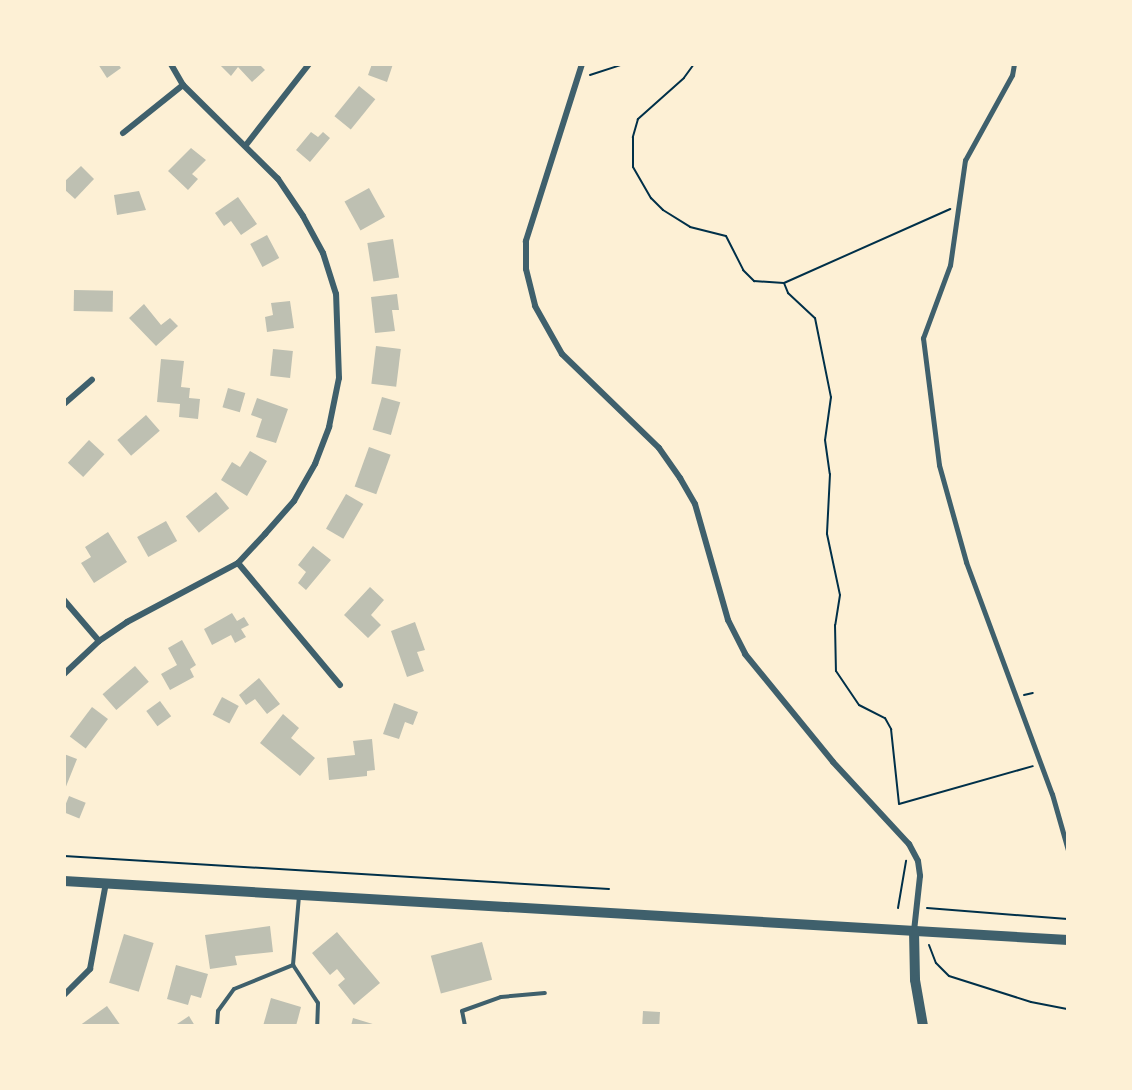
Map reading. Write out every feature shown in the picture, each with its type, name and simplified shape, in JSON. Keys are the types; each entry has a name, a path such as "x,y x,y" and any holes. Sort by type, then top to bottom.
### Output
{"street":[{"path":"64,674 99,641 127,622 238,562 294,501 315,464 329,427 339,378 340,347 336,294 323,254 278,179 183,85 171,64"},
{"path":"246,145 309,64"},
{"path":"582,64 580,78 534,206 526,241 526,269 535,306 562,354 658,448 680,478 695,504 728,620 745,654 833,762 911,848 918,861 920,876 914,931 915,980 923,1026"},
{"path":"1014,64 1012,75 965,160 950,265 923,338 939,465 966,562 1041,764 1068,850"},
{"path":"123,133 183,85"},
{"path":"64,404 92,380"},
{"path":"238,562 340,685"},
{"path":"64,600 99,641"},
{"path":"64,880 1068,940"},
{"path":"64,995 90,969 106,883"}],"lane":[{"path":"299,895 293,965 318,1003 317,1026"},
{"path":"217,1026 218,1011 234,989 293,965"},
{"path":"465,1026 462,1011 501,997 545,993"}],"path":[{"path":"580,78 624,64"},
{"path":"694,64 684,78 638,119 633,137 635,173 651,198 680,222 726,236 748,277 763,284 784,284 895,231 958,208"},
{"path":"784,284 788,293 815,318 831,397 825,440 830,474 827,534 840,595 835,625 836,671 860,705 885,718 891,729 899,804 1041,764"},
{"path":"1024,695 1033,693"},
{"path":"898,908 901,876 911,848"},
{"path":"64,855 609,889"},
{"path":"926,908 1068,919"},
{"path":"928,942 936,963 949,976 1017,998 1068,1009"}],"building":[{"path":"98,64 118,64 121,68 107,78"},
{"path":"219,64 259,64 265,70 252,82 238,67 231,76"},
{"path":"372,64 393,64 387,82 368,75"},
{"path":"359,86 375,99 351,130 334,116"},
{"path":"311,132 318,137 323,132 330,138 310,162 296,150"},
{"path":"191,148 206,160 192,174 198,179 188,190 168,171"},
{"path":"81,166 94,179 75,199 64,189 64,182"},
{"path":"369,188 385,217 361,230 345,202"},
{"path":"139,191 146,210 117,215 114,195"},
{"path":"238,197 257,224 241,235 231,221 224,226 215,213"},
{"path":"267,235 279,258 262,267 250,244"},
{"path":"393,239 399,278 373,282 367,243"},
{"path":"74,290 113,291 113,312 74,311"},
{"path":"397,294 399,310 392,310 395,331 375,333 371,297"},
{"path":"290,301 294,328 267,332 265,317 273,315 271,303"},
{"path":"144,304 161,325 170,318 178,326 156,346 129,318"},
{"path":"376,346 401,349 396,387 371,384"},
{"path":"273,349 293,351 290,378 270,376"},
{"path":"161,359 184,361 181,387 190,388 189,398 200,399 198,419 179,417 180,404 157,402"},
{"path":"228,388 245,393 240,412 222,407"},
{"path":"382,397 400,402 391,435 373,430"},
{"path":"257,398 288,409 276,443 256,437 262,419 251,415"},
{"path":"146,415 160,431 131,456 117,440"},
{"path":"89,440 104,454 83,477 68,463"},
{"path":"369,447 391,455 376,494 355,486"},
{"path":"250,451 267,461 247,496 221,480 232,462 240,467"},
{"path":"216,492 229,508 199,533 186,517"},
{"path":"346,494 363,504 343,539 326,529"},
{"path":"166,521 177,541 148,557 137,537"},
{"path":"108,532 127,562 94,583 81,563 91,557 85,547"},
{"path":"313,546 331,560 306,590 298,583 306,572 298,565"},
{"path":"370,587 384,600 371,615 381,625 368,638 344,615"},
{"path":"232,613 237,621 244,617 249,625 241,629 246,637 235,643 231,635 212,645 204,629"},
{"path":"415,622 425,650 417,652 424,671 407,677 391,631"},
{"path":"182,640 196,665 190,669 194,677 170,690 161,674 177,665 168,648"},
{"path":"135,666 149,682 116,710 103,694"},
{"path":"259,678 280,704 267,714 255,699 246,705 239,695"},
{"path":"222,697 239,706 229,724 213,715"},
{"path":"160,701 171,716 157,726 146,711"},
{"path":"394,703 418,712 413,725 405,722 399,739 383,734"},
{"path":"92,707 108,719 86,749 70,737"},
{"path":"283,714 299,728 291,738 315,758 300,776 260,743"},
{"path":"372,739 375,770 367,771 367,776 329,780 327,758 355,755 353,741"},
{"path":"64,754 77,759 65,789 64,789"},
{"path":"69,796 86,803 79,819 64,812"},
{"path":"270,926 273,952 235,956 237,965 210,969 205,935"},
{"path":"337,932 380,983 354,1005 338,985 345,979 337,969 330,975 312,953"},
{"path":"124,934 154,943 139,992 109,983"},
{"path":"482,942 492,980 441,993 431,956"},
{"path":"176,965 208,974 201,998 191,995 188,1005 167,999"},
{"path":"271,998 301,1007 296,1026 263,1026"},
{"path":"107,1006 121,1026 79,1026"},
{"path":"643,1011 660,1012 659,1026 642,1026"},
{"path":"189,1016 195,1026 174,1026"},
{"path":"353,1018 376,1025 376,1026 351,1026"}]}
